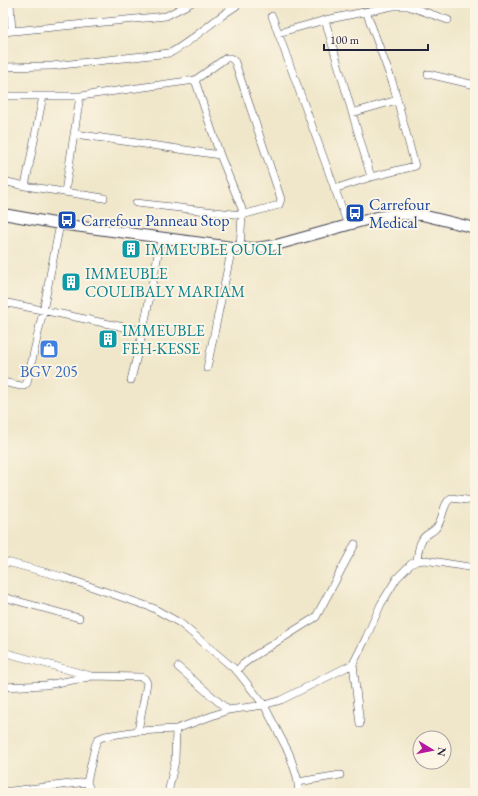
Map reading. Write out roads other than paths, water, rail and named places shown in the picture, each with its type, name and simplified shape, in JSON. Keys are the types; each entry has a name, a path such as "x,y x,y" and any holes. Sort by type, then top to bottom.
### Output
{"street":[{"path":"10,3 12,31"},
{"path":"3,32 166,16 191,3"},
{"path":"3,67 52,66 170,53 182,46 236,6"},
{"path":"278,33 325,20 393,6 408,6 448,20"},
{"path":"334,189 371,177 415,166 397,100 366,11"},
{"path":"272,16 348,225"},
{"path":"325,20 371,177"},
{"path":"3,96 80,96 195,80 226,58 231,58 235,62 281,199 279,205 242,215 136,203"},
{"path":"428,74 475,85"},
{"path":"195,80 220,155 242,209 236,247 207,368"},
{"path":"25,186 43,96"},
{"path":"65,192 80,96"},
{"path":"352,113 397,100"},
{"path":"75,134 220,155"},
{"path":"3,181 25,186 104,198"},
{"path":"3,214 60,224 161,238 256,248 276,245 378,217 398,214 422,215 475,228"},
{"path":"3,382 21,386 24,386 27,383 60,224"},
{"path":"131,380 143,332 161,238"},
{"path":"3,302 143,332"},
{"path":"417,561 421,540 436,529 442,518 448,500 451,498 475,501"},
{"path":"237,671 242,664 316,617 355,544"},
{"path":"360,724 353,664 381,604 397,578 411,564 417,561 425,560 475,568"},
{"path":"3,561 62,577 154,608 180,623 237,671 264,705 289,753 298,782 299,793"},
{"path":"3,597 79,618"},
{"path":"3,652 92,676"},
{"path":"91,793 87,782 98,739 105,736 138,731 176,729 228,710 264,705 281,700 353,664"},
{"path":"178,668 228,710"},
{"path":"3,687 46,685 92,676 141,677 145,679 147,683 138,731"},
{"path":"168,793 175,761 176,729"},
{"path":"298,782 340,775"},
{"path":"3,792 26,791 87,782"}],"place":[{"name":"Carrefour Medical","path":"355,213"},
{"name":"Carrefour Panneau Stop","path":"67,220"},
{"name":"IMMEUBLE OUOLI","path":"131,249"},
{"name":"IMMEUBLE COULIBALY MARIAM","path":"71,282"},
{"name":"IMMEUBLE FEH-KESSE","path":"108,339"},
{"name":"BGV 205","path":"49,349"}]}
